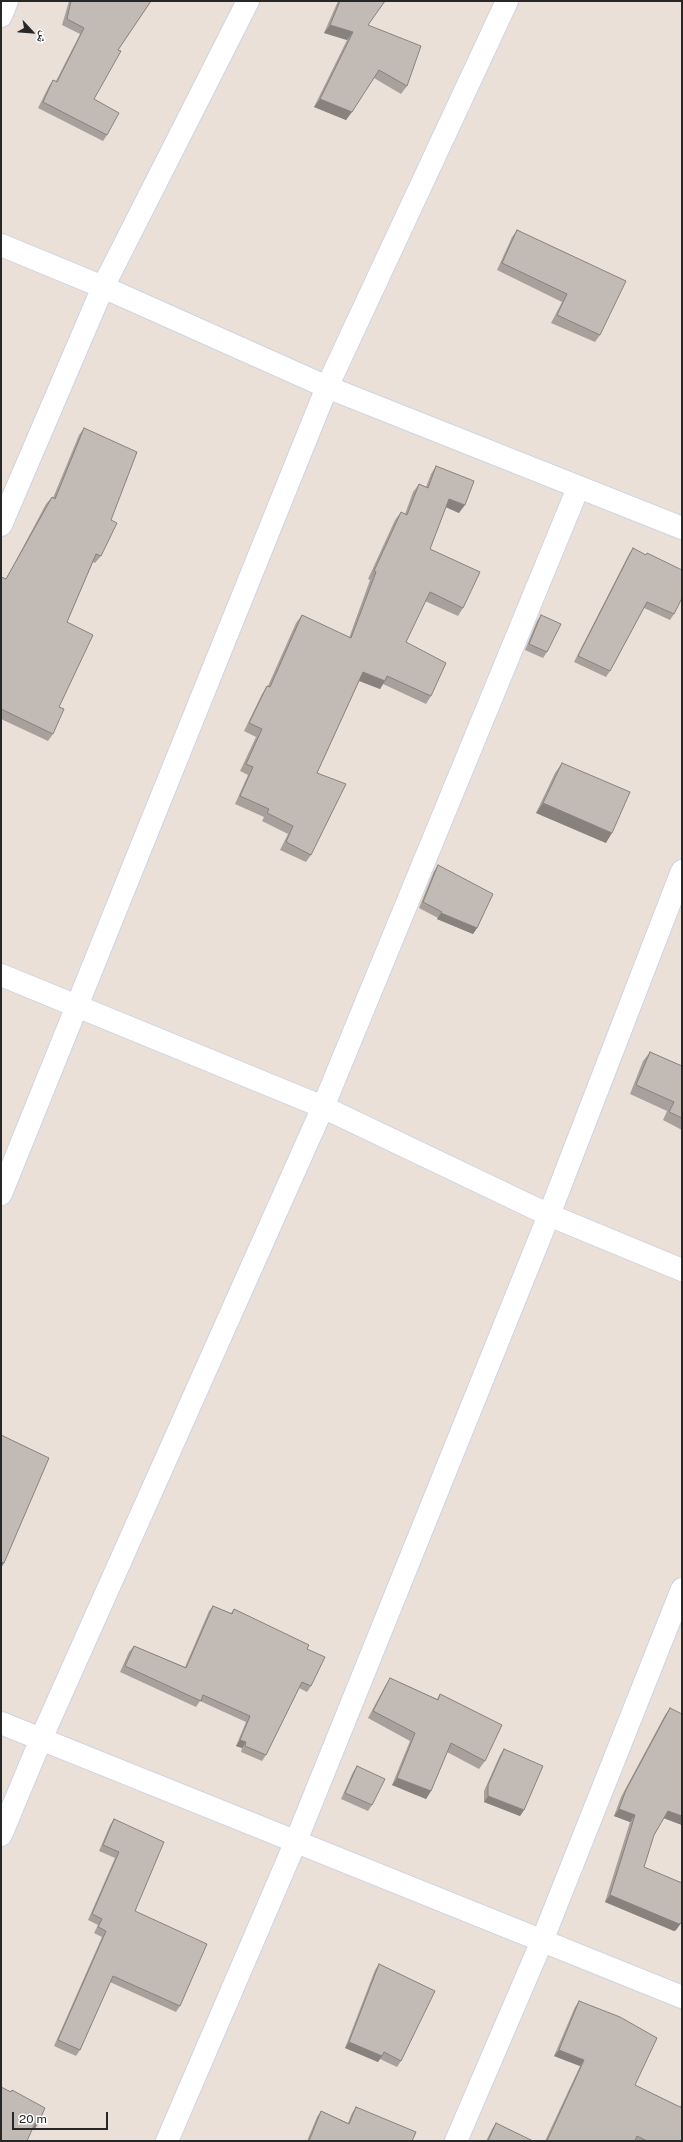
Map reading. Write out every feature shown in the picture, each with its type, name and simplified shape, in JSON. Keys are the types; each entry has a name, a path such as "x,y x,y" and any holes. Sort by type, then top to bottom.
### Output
{"street":[{"path":"1,16 7,1"},
{"path":"1,525 103,287 248,1"},
{"path":"1,1194 327,387 507,1"},
{"path":"1,245 103,287 327,387 578,488 682,528"},
{"path":"1,1835 41,1738 323,1107 578,488"},
{"path":"167,2141 296,1841 549,1215 682,871"},
{"path":"1,975 323,1107 549,1215 682,1270"},
{"path":"456,2141 542,1941 682,1589"},
{"path":"1,1723 682,1997"}],"building":[{"path":"71,1 151,1 118,50 121,51 94,99 119,113 107,135 43,102 53,80 57,82 84,28 67,19"},
{"path":"340,1 385,1 368,25 421,46 407,86 379,70 352,112 320,99 353,32 330,25"},
{"path":"517,230 626,281 600,335 557,315 567,294 502,263"},
{"path":"84,428 137,452 111,520 117,523 101,556 96,554 67,622 93,635 59,707 64,709 53,734 1,709 1,577 6,579 52,497 55,499"},
{"path":"436,466 474,481 465,505 449,499 430,549 480,572 463,608 430,592 406,642 446,663 431,696 387,676 385,681 363,672 317,773 346,784 311,855 286,842 293,826 267,813 269,809 240,796 253,767 246,764 262,729 249,723 267,686 270,687 302,615 351,638 376,572 374,571 401,512 407,515 419,484 428,488"},
{"path":"633,548 682,570 682,598 674,614 647,602 610,671 578,656"},
{"path":"541,615 561,624 547,652 529,644"},
{"path":"562,763 630,792 612,833 543,803"},
{"path":"438,865 493,894 477,928 441,913 442,912 423,902"},
{"path":"650,1052 682,1066 682,1118 669,1112 674,1102 636,1085"},
{"path":"1,1435 49,1458 4,1563 1,1562"},
{"path":"213,1606 232,1614 234,1609 309,1645 307,1649 325,1657 311,1686 302,1682 266,1755 245,1746 246,1742 240,1740 250,1716 203,1695 201,1701 125,1666 134,1646 186,1668"},
{"path":"390,1678 438,1700 440,1694 502,1725 485,1761 451,1743 431,1791 397,1778 415,1733 373,1711"},
{"path":"670,1708 682,1714 682,1816 668,1811 654,1835 644,1867 682,1883 682,1921 679,1924 610,1895 635,1815 619,1809 626,1790"},
{"path":"504,1749 543,1766 524,1810 488,1796 488,1785"},
{"path":"357,1766 385,1779 372,1805 345,1793"},
{"path":"114,1819 164,1842 135,1911 207,1944 180,2006 113,1976 80,2050 58,2040 106,1931 98,1927 102,1919 92,1914 119,1852 103,1845"},
{"path":"379,1964 435,1991 401,2061 384,2052 382,2056 349,2042"},
{"path":"579,2001 620,2017 657,2038 635,2085 682,2108 682,2141 647,2141 637,2136 635,2141 547,2141 584,2060 559,2050"},
{"path":"1,2087 11,2092 12,2090 45,2108 38,2124 35,2123 27,2141 1,2141"},
{"path":"356,2107 416,2132 412,2141 309,2141 321,2111 349,2124"},
{"path":"496,2123 533,2141 488,2141"}]}
